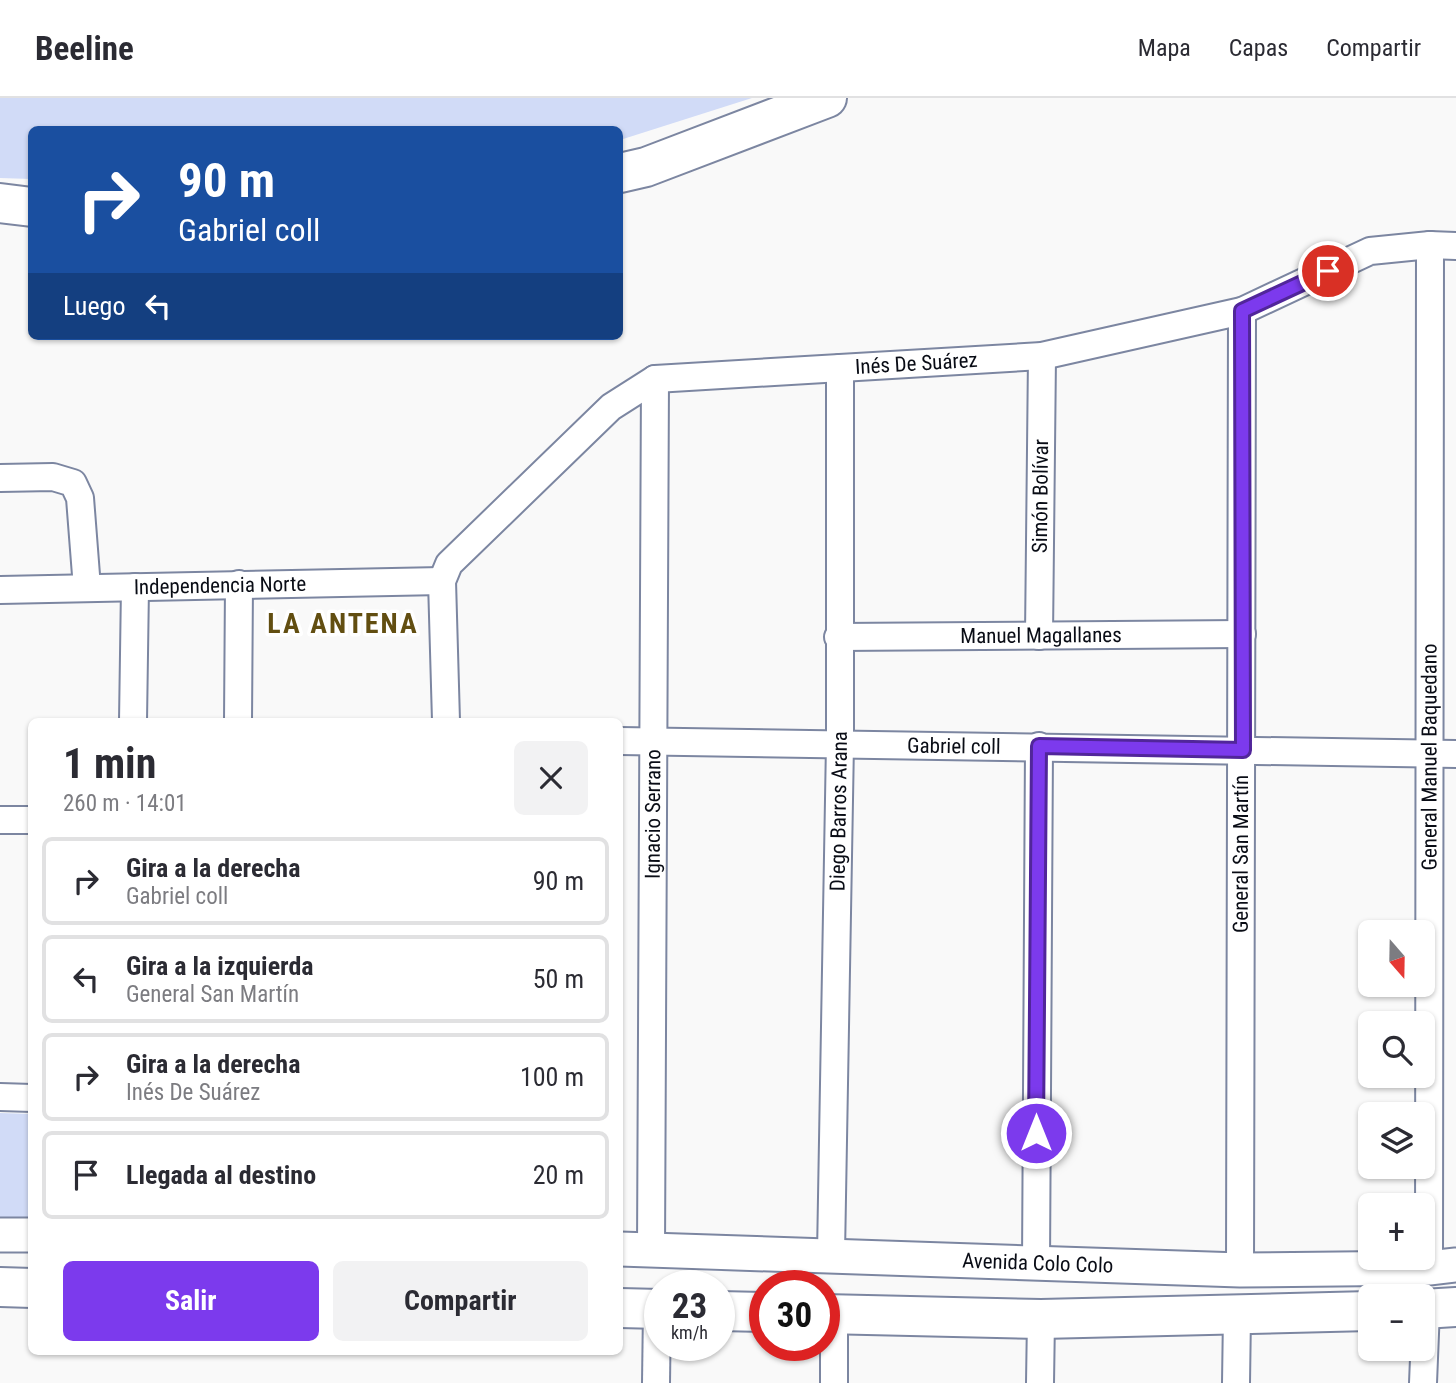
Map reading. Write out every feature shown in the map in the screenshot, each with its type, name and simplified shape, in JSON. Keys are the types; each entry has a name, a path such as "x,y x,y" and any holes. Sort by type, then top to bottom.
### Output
{"main road":[{"path":"623,172 646,167 827,98"},
{"path":"0,203 28,206"},
{"path":"0,1287 28,1288"},
{"path":"623,1308 644,1309"},
{"path":"840,1314 1041,1319 1358,1311"}],"street":[{"name":"Inés De Suárez","path":"442,581 449,564 611,407 655,379 1042,356 1242,311 1370,251 1443,245"},
{"name":"General Manuel Baquedano","path":"1442,1267 1443,245"},
{"name":"General San Martín","path":"1240,1270 1242,311"},
{"name":"Simón Bolívar","path":"1039,636 1042,356"},
{"name":"Diego Barros Arana","path":"831,1254 840,743 840,368"},
{"name":"Ignacio Serrano","path":"635,1249 655,742 655,379"},
{"path":"0,478 53,477 73,483 80,498 87,588"},
{"name":"Independencia Norte","path":"0,590 442,581"},
{"path":"442,581 446,718"},
{"path":"238,718 239,584"},
{"path":"133,718 135,587"},
{"name":"Manuel Magallanes","path":"838,637 1242,634"},
{"name":"Gabriel coll","path":"623,741 1444,754"},
{"path":"1036,1264 1039,746"},
{"path":"0,820 28,820"},
{"path":"0,1097 28,1098"},
{"path":"0,1235 28,1235"},
{"name":"Avenida Colo Colo","path":"635,1249 1240,1270 1442,1267"},
{"path":"1236,1383 1237,1315"},
{"path":"1040,1383 1041,1319"},
{"path":"656,1383 657,1361"},
{"path":"832,1361 834,1383"},
{"path":"1423,1383 1427,1361"}],"shaded area":[{"path":"0,98 752,98 623,139 623,126 28,126 28,179 0,178"},
{"path":"0,1113 28,1114 28,1220 0,1219"}],"district":[{"name":"LA ANTENA","path":"343,623"}],"route":[{"path":"1036,1133 1039,746 1243,750 1242,311 1328,271"}]}
